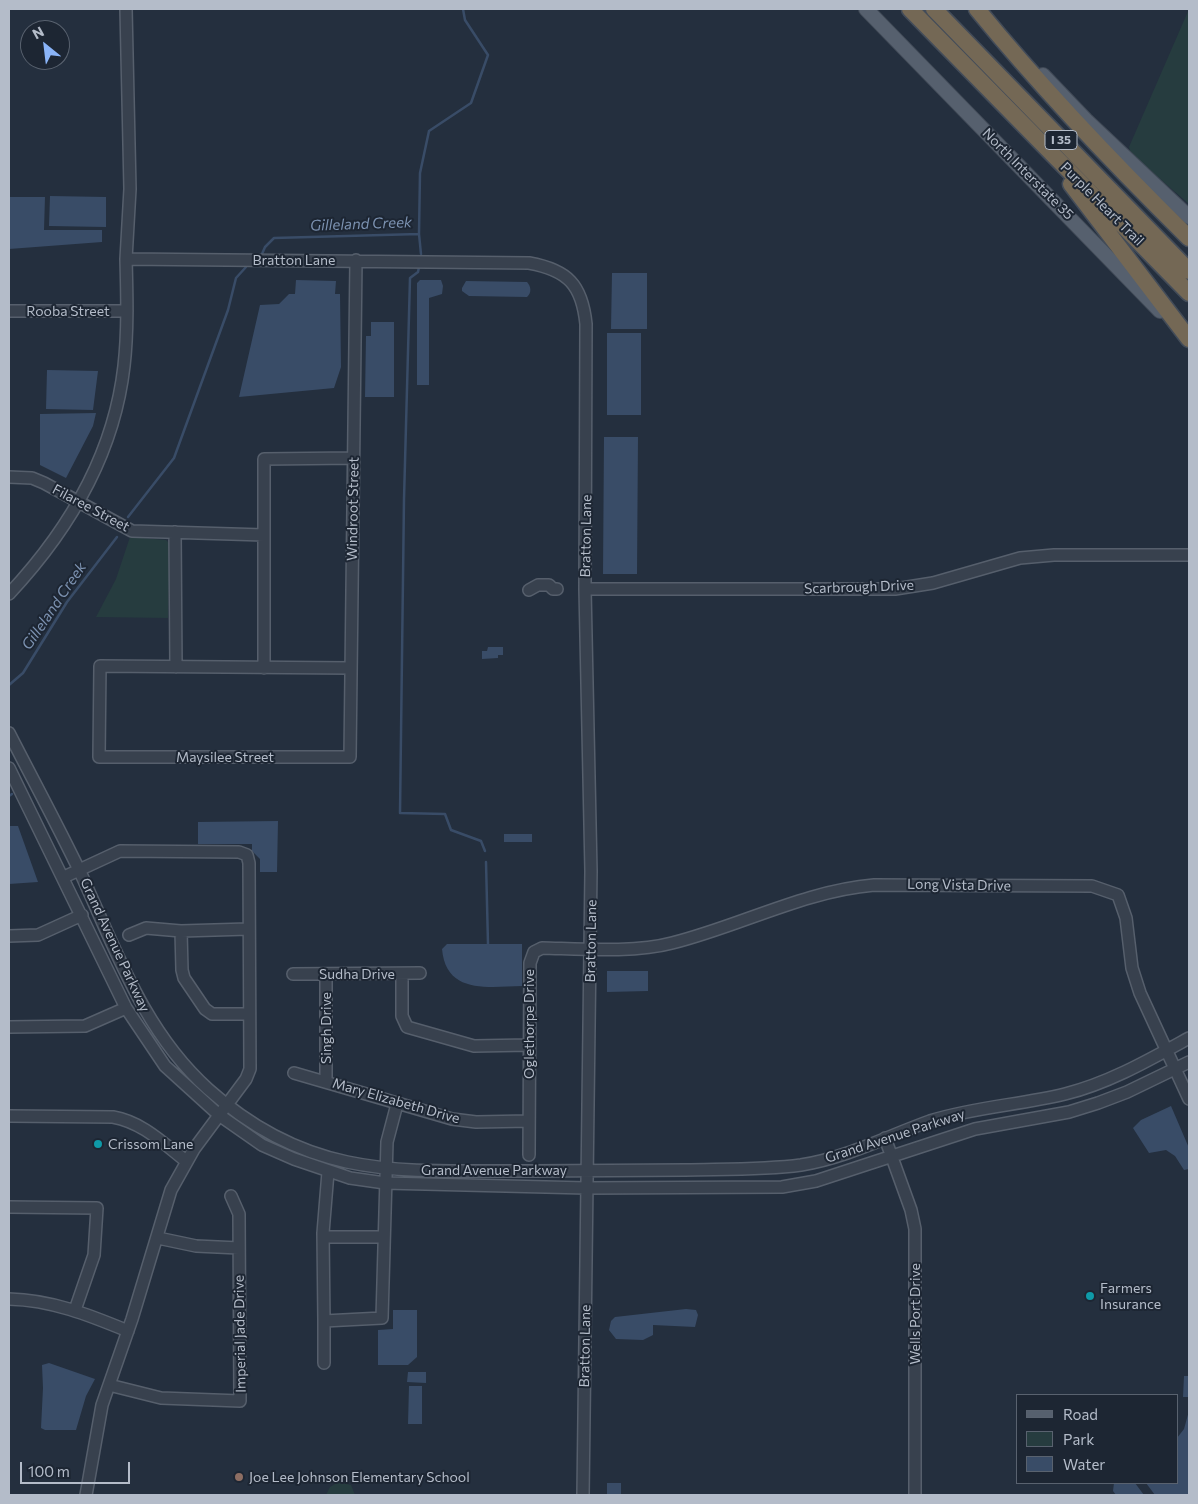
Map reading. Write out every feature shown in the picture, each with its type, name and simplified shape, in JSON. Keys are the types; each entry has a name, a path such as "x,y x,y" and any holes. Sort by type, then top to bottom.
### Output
{"highway":[{"path":"897,9 925,34 959,58"},
{"name":"Purple Heart Trail","path":"910,9 1189,293"},
{"name":"Purple Heart Trail","path":"934,9 1189,271"},
{"path":"978,9 1031,75 1101,151 1189,238"},
{"path":"1044,146 1131,265 1189,340"}],"main road":[{"name":"North Interstate 35","path":"866,9 1189,340"},
{"path":"978,9 1086,120 1189,217"}],"street":[{"path":"9,594 50,548 94,471 115,411 124,368 127,311 126,259 130,189 126,9"},
{"name":"Bratton Lane","path":"126,259 529,263 548,266 561,273 571,281 580,293 586,324 585,590 592,871 586,1171 583,1495"},
{"name":"Windroot Street","path":"350,757 356,260"},
{"name":"Rooba Street","path":"9,311 127,311"},
{"path":"264,668 264,459 354,458"},
{"name":"Filaree Street","path":"9,477 32,478 132,531 264,535"},
{"path":"175,532 176,667 351,668"},
{"name":"Scarbrough Drive","path":"585,590 895,589 933,583 1020,558 1054,555 1189,555"},
{"path":"532,590 538,585 549,585 555,589"},
{"name":"Maysilee Street","path":"176,667 100,666 99,757 350,757"},
{"name":"Grand Avenue Parkway","path":"9,732 79,870 136,995 149,1018 179,1059 206,1088 227,1105 267,1132 308,1150 344,1162 387,1170 586,1171 778,1167 827,1159 952,1115 1064,1094 1091,1086 1115,1077 1189,1038"},
{"name":"Grand Avenue Parkway","path":"9,768 126,1008 165,1066 219,1115 262,1144 328,1172 350,1178 385,1183 586,1188 782,1186 816,1181 975,1129 1069,1112 1126,1092 1176,1070 1189,1062"},
{"path":"64,878 120,851 238,852 247,855 249,863 250,1069 246,1079 186,1161 171,1190 158,1238 102,1405 86,1495"},
{"name":"Long Vista Drive","path":"591,949 670,944 846,887 874,885 1092,886 1118,895 1126,918 1132,968 1140,993 1189,1098"},
{"path":"9,936 38,935 82,915"},
{"path":"128,935 146,928 181,931 248,929"},
{"path":"181,931 184,978 205,1009 212,1014 249,1014"},
{"name":"Oglethorpe Drive","path":"529,1155 531,956 542,948 591,949"},
{"name":"Sudha Drive","path":"293,974 420,973"},
{"name":"Singh Drive","path":"326,974 326,1082"},
{"path":"402,974 402,1016 407,1026 474,1046 530,1045"},
{"path":"9,1027 85,1026 126,1008"},
{"name":"Mary Elizabeth Drive","path":"294,1073 452,1119 476,1122 529,1121"},
{"path":"324,1320 382,1318 387,1142 397,1104"},
{"path":"9,1116 113,1117 128,1119 144,1128 186,1161"},
{"name":"Wells Port Drive","path":"885,1138 911,1210 914,1229 915,1495"},
{"path":"324,1363 323,1237 328,1172"},
{"name":"Imperial Jade Drive","path":"109,1385 162,1398 240,1401 239,1214 231,1196"},
{"path":"9,1206 98,1208 94,1255 75,1310"},
{"path":"323,1237 383,1237"},
{"path":"158,1238 196,1246 239,1248"},
{"path":"9,1299 37,1301 75,1310 128,1331"}],"green space":[{"path":"1189,9 1189,204 1131,154 1129,147"},
{"path":"130,537 166,540 170,544 168,618 96,617 116,579"},
{"path":"338,1482 351,1485 355,1495 326,1495 330,1487"}],"water":[{"path":"50,196 106,197 106,227 49,226"},
{"path":"9,197 45,197 44,230 102,230 102,242 9,249"},
{"path":"612,273 647,273 647,329 611,329"},
{"path":"296,280 336,281 335,294 340,294 341,367 334,388 239,397 260,305 279,304 289,294 295,294"},
{"path":"420,280 441,280 443,286 442,294 429,298 429,385 417,385 417,283"},
{"path":"466,281 527,282 530,292 527,297 469,296 462,291"},
{"path":"371,322 394,322 394,397 365,397 366,336 371,336"},
{"path":"607,333 641,333 641,415 607,415"},
{"path":"47,370 98,371 93,410 46,409"},
{"path":"96,413 93,426 66,478 40,465 40,414"},
{"path":"604,437 638,437 637,574 603,574"},
{"path":"488,647 503,647 503,655 498,655 498,658 482,659 482,651 487,651"},
{"path":"278,821 277,872 260,872 260,859 252,851 252,844 198,844 198,822"},
{"path":"9,826 18,826 38,882 9,884"},
{"path":"504,834 532,834 532,842 504,842"},
{"path":"447,944 522,944 522,986 482,987 460,981 451,974 445,964 442,949"},
{"path":"607,971 648,971 648,991 607,992"},
{"path":"1171,1106 1189,1148 1189,1169 1184,1170 1175,1156 1166,1150 1149,1153 1133,1128 1141,1120"},
{"path":"686,1309 696,1310 698,1315 695,1327 653,1325 653,1335 643,1340 616,1339 609,1330 611,1321 615,1317"},
{"path":"393,1310 417,1310 417,1357 408,1365 378,1365 378,1330 393,1329"},
{"path":"49,1363 95,1379 86,1396 76,1430 45,1430 41,1428 42,1365"},
{"path":"408,1372 426,1372 426,1383 407,1382"},
{"path":"1184,1376 1189,1376 1189,1397 1183,1397"},
{"path":"409,1386 422,1386 422,1424 408,1424"},
{"path":"1189,1411 1189,1495 1155,1495 1147,1484 1178,1484 1178,1437 1184,1429"},
{"path":"607,1483 621,1483 621,1495 607,1495"},
{"path":"1114,1484 1136,1484 1144,1495 1116,1495 1113,1491"}],"waterway":[{"name":"Gilleland Creek","path":"262,254 265,247 274,238 419,234 420,173 429,131 471,103 488,55 465,20 463,9"},
{"path":"419,234 421,254"},
{"name":"Gilleland Creek","path":"128,517 174,458 228,310 236,278 246,267"},
{"path":"419,267 418,272 410,278 404,499 400,813 445,814 451,830 481,841 485,851"},
{"name":"Gilleland Creek","path":"9,685 23,673 67,602 117,537"},
{"path":"486,862 488,944"}],"place":[{"name":"Crissom Lane","path":"98,1144"},
{"name":"Farmers Insurance","path":"1090,1296"},
{"name":"Joe Lee Johnson Elementary School","path":"239,1477"}]}
